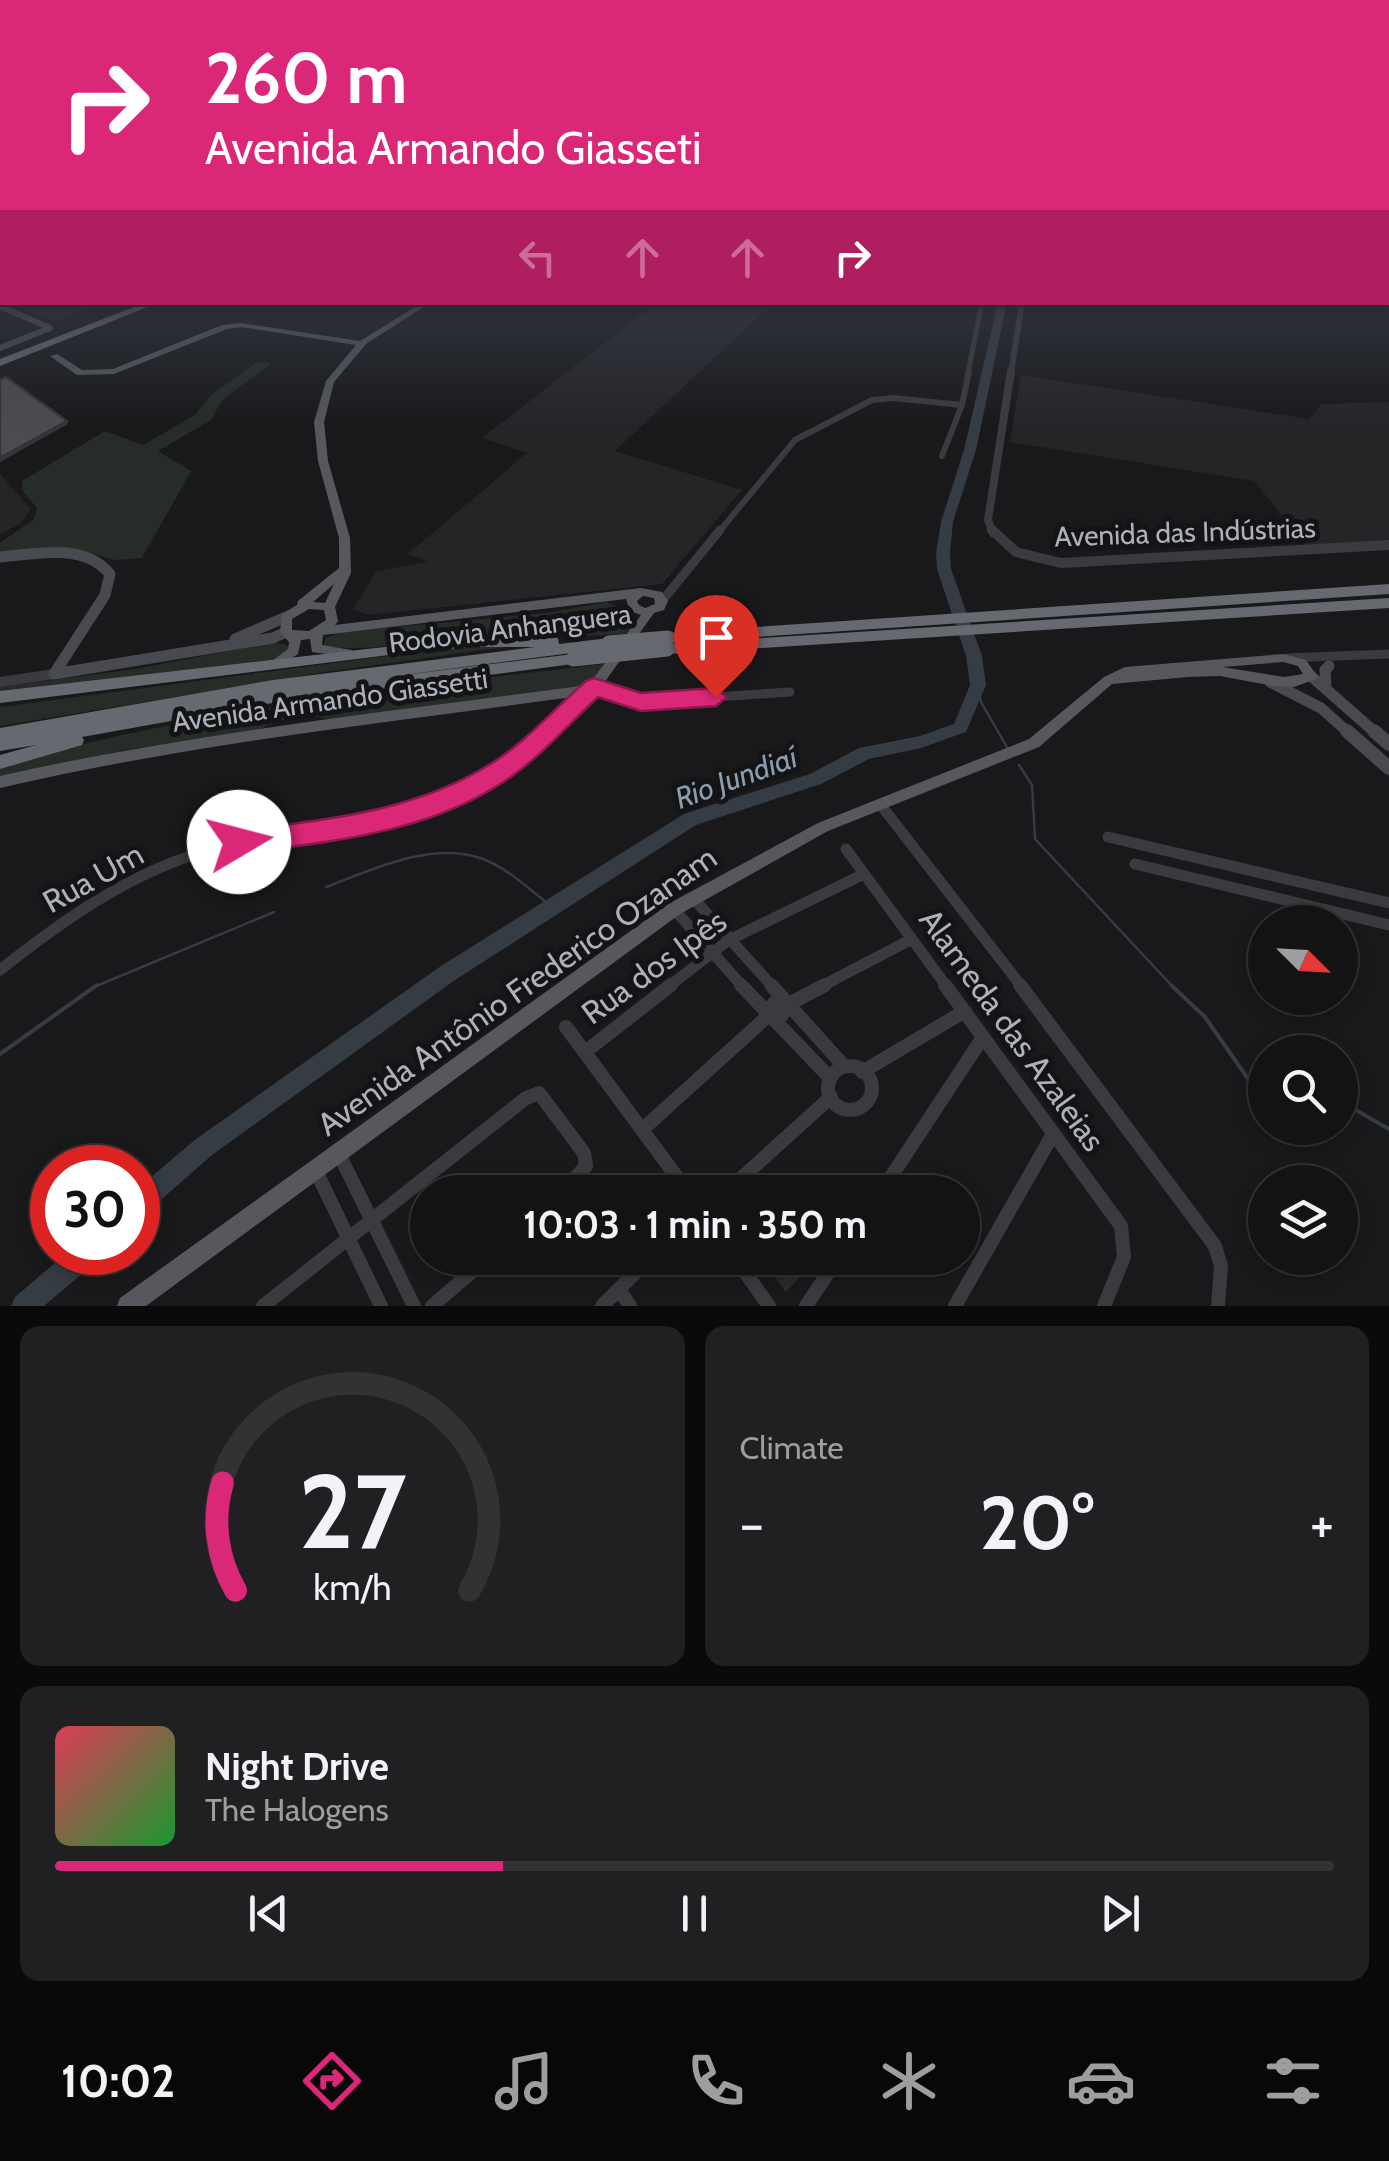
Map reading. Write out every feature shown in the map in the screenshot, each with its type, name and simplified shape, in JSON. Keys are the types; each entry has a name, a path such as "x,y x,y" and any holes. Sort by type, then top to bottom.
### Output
{"highway":[{"path":"0,362 129,307"},
{"path":"0,362 143,307"},
{"path":"0,362 54,356"},
{"name":"Rodovia Anhanguera","path":"0,734 273,686 608,643 667,643 1003,621 1389,589"},
{"name":"Rodovia Anhanguera","path":"1003,621 1389,603"},
{"path":"0,699 472,642 608,643"},
{"name":"Rodovia Anhanguera","path":"0,745 220,706 667,643"},
{"path":"0,762 220,706"}],"main road":[{"path":"0,348 50,328 2,307"},
{"path":"365,653 320,651 314,646 320,632 332,621 331,609 342,592 345,546 318,442 320,404 328,386 363,344 421,307"},
{"path":"54,356 80,373 114,371 225,327 241,325 363,344"},
{"path":"0,556 78,554 99,561 110,574 106,595 54,674"},
{"path":"210,648 286,617 343,572"},
{"path":"54,674 288,633 599,597 660,607 662,601"},
{"path":"594,687 639,628 641,602"},
{"path":"300,607 316,604 353,618 384,622"},
{"path":"269,666 294,652 295,640 288,633 286,617"},
{"path":"1192,670 1283,658 1302,663 1389,744"},
{"path":"1254,660 1256,676"},
{"path":"1326,687 1329,666"},
{"path":"1192,670 1295,681 1311,674"},
{"name":"Avenida Antônio Frederico Ozanam","path":"128,1306 674,909 823,827 1034,744 1109,680 1192,670"},
{"path":"1256,676 1321,708 1389,768"},
{"name":"Avenida Armando Giassetti","path":"0,782 87,762 222,739 594,687"}],"street":[{"path":"942,456 962,406 981,307"},
{"name":"Avenida das Indústrias","path":"1021,307 988,520 991,534 1010,550 1061,563 1389,545"},
{"path":"662,601 794,440 872,400 893,398 962,406"},
{"path":"641,602 675,586"},
{"path":"1283,658 1389,654"},
{"path":"1311,674 1355,655"},
{"path":"0,682 54,674"},
{"path":"594,687 641,702 790,692"},
{"name":"Rua Um","path":"0,970 81,909 132,880 182,859 239,842 376,824 454,797 505,768 594,687"},
{"path":"880,804 1071,1051 1215,1246 1221,1266 1218,1306"},
{"path":"1108,837 1389,903"},
{"path":"1151,847 1152,868"},
{"name":"Alameda das Azaleias","path":"846,850 1121,1226 1128,1245 1124,1264 1104,1306"},
{"path":"1135,864 1389,925"},
{"name":"Rua dos Ipês","path":"585,1052 729,940 864,874"},
{"path":"674,909 768,1016 830,1078 831,1097 848,1110 866,1104 871,1092 862,1072 844,1066 693,898"},
{"path":"643,1129 768,1016 782,1015 787,1005 912,939"},
{"path":"862,1072 965,1012"},
{"path":"566,1027 676,1175"},
{"path":"892,1175 983,1037"},
{"path":"830,1078 844,1066"},
{"path":"430,1175 526,1098 538,1093 584,1153 586,1166 578,1175"},
{"path":"745,1175 831,1097"},
{"path":"955,1306 1053,1134"},
{"path":"338,1152 414,1306"},
{"path":"315,1169 381,1306"},
{"path":"264,1306 410,1191"},
{"path":"432,1306 468,1275"},
{"path":"602,1306 633,1275"},
{"path":"747,1275 770,1306"},
{"path":"806,1306 827,1275"},
{"path":"619,1289 630,1306"}],"shaded area":[{"path":"18,307 90,307 53,321"},
{"path":"651,307 769,307 615,451 742,490 662,584 369,615 353,610 376,571 428,562 408,554 527,453 482,438"},
{"path":"257,362 272,363 222,400 211,420 158,451 191,471 142,558 113,560 81,550 0,552 0,543 34,519 37,508 22,490 22,481 105,431 143,445 195,415 210,396"},
{"path":"1021,375 1309,419 1321,404 1389,402 1389,540 1306,545 1254,481 1010,442"},
{"path":"0,474 31,509 21,523 0,535"},
{"path":"607,602 630,612 635,625 632,633 462,638 358,648 323,646 326,638 341,632 547,613"},
{"path":"271,643 285,644 291,649 277,660 0,693 0,687 135,669"},
{"path":"519,645 325,672 0,726 0,707 456,647"},
{"path":"606,664 589,683 576,687 329,719 294,718 261,729 120,751 0,777 0,765 225,715"},
{"path":"774,1275 802,1275 786,1292"}],"building":[{"path":"6,377 67,421 0,458 0,380"}],"waterway":[{"name":"Rio Jundiaí","path":"160,1184 204,1147 448,973 690,819 815,779 865,753 921,742 960,728 978,685 974,656 944,569 943,553 947,522 970,450 1002,307"},
{"path":"978,685 981,702 1008,749"},
{"path":"1019,765 1032,785 1035,839 1172,986"},
{"path":"326,887 422,855 461,854 500,867 552,907"},
{"path":"94,987 274,912"},
{"path":"1172,986 1205,1017 1248,1079"},
{"path":"0,1054 94,987"},
{"path":"1358,1111 1389,1129"},
{"name":"Rio Jundiaí","path":"24,1306 61,1275"}],"route":[{"path":"239,842 376,824 454,797 505,768 594,687 641,702 716,697"}]}
